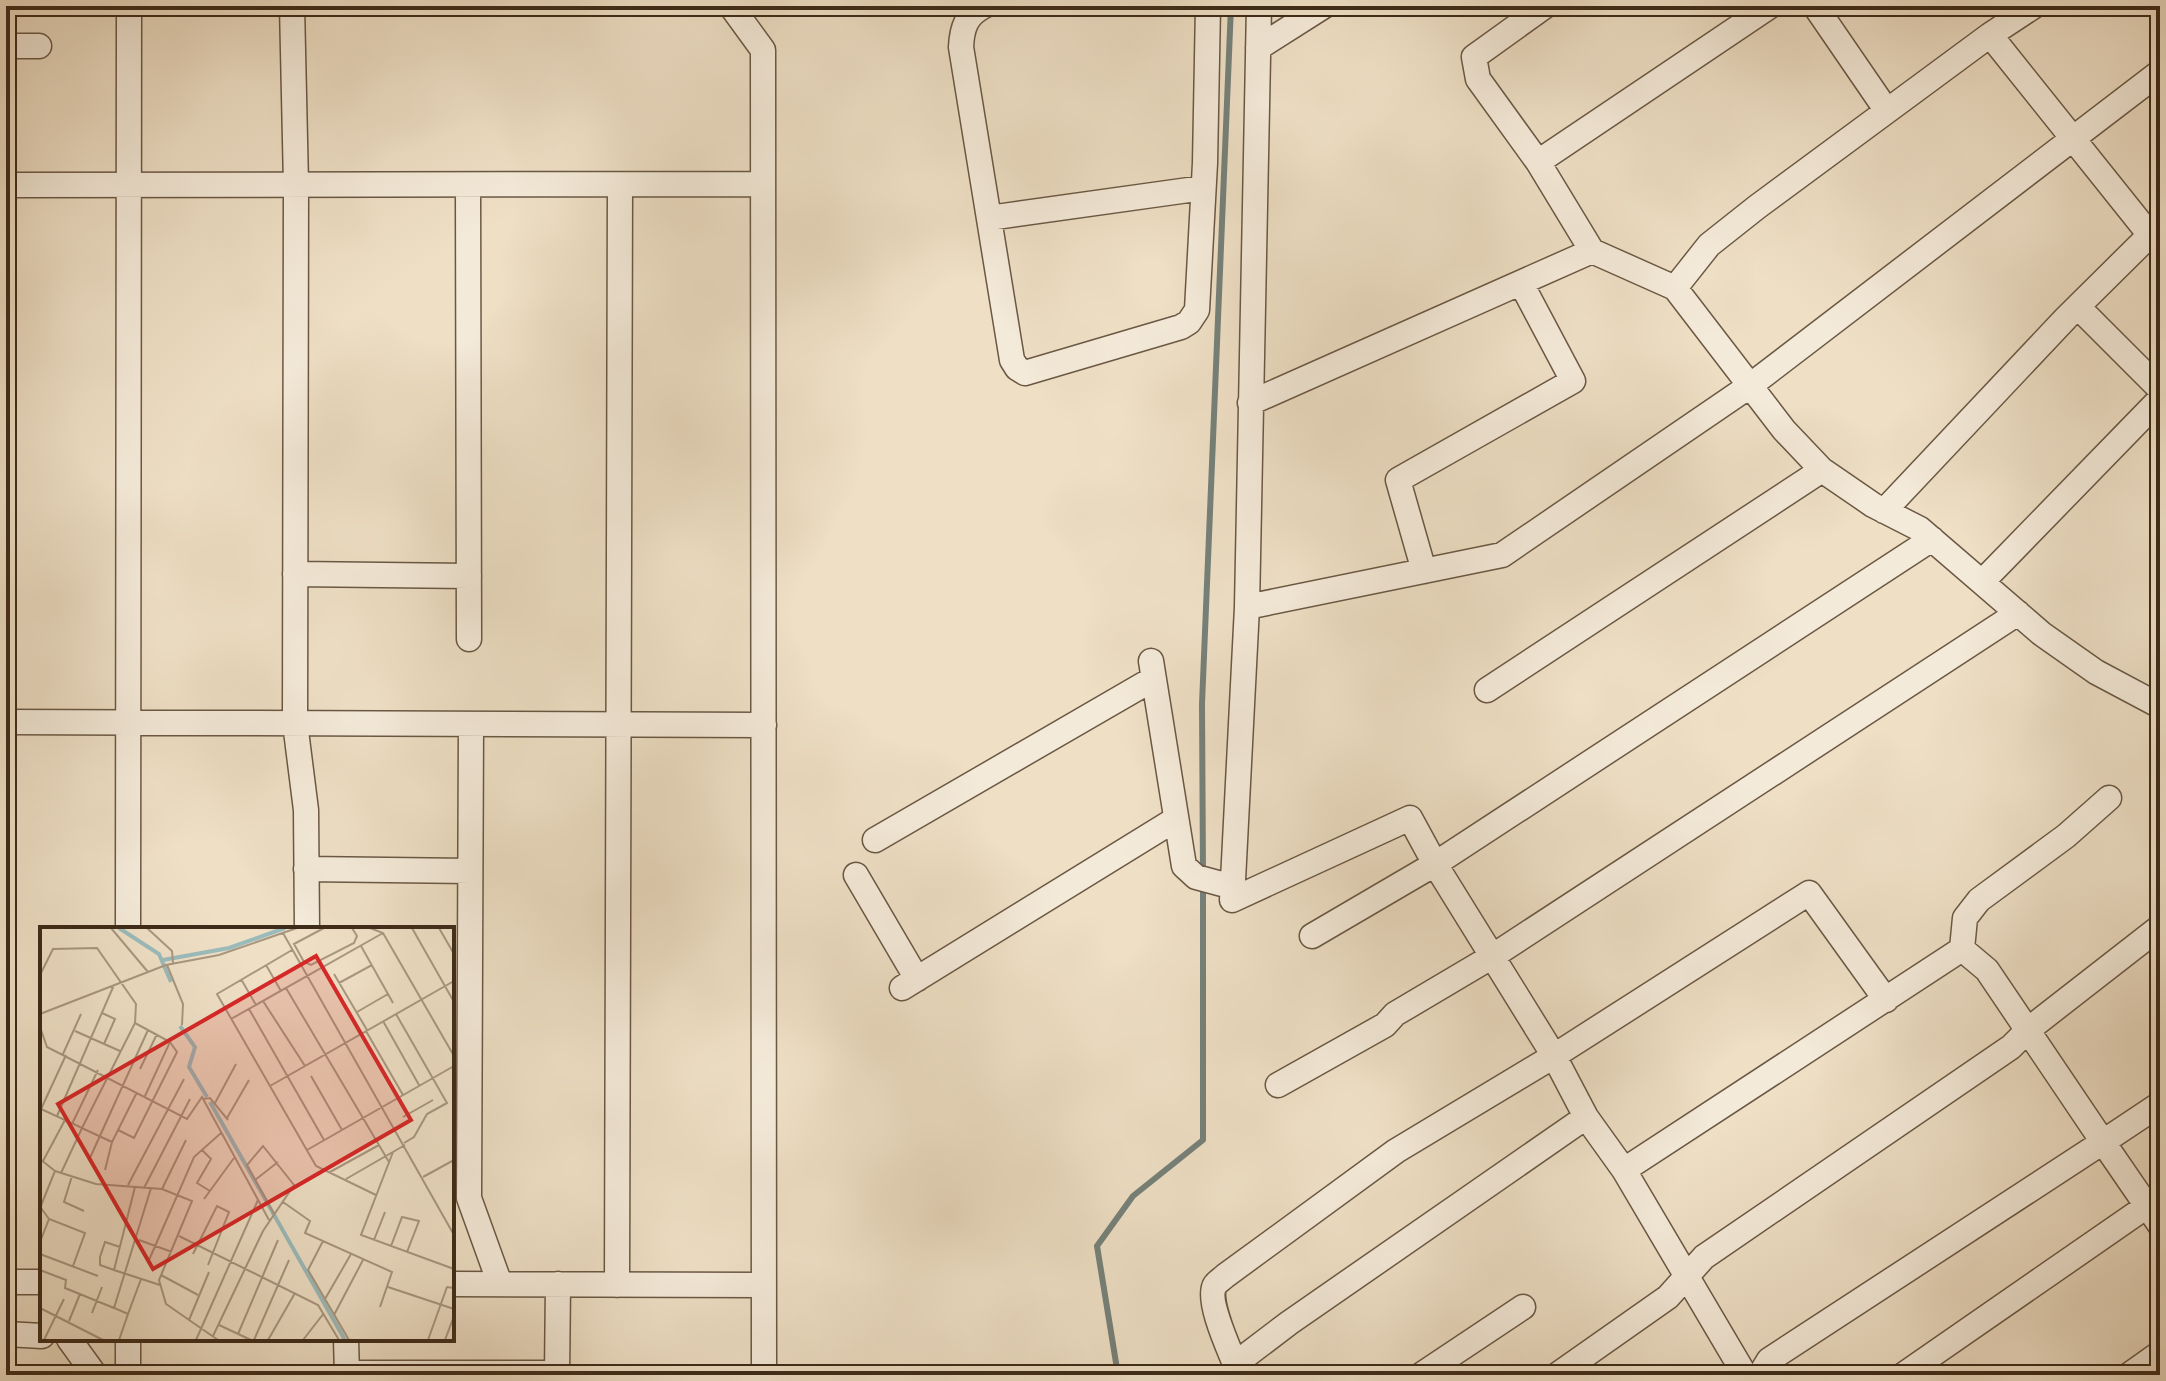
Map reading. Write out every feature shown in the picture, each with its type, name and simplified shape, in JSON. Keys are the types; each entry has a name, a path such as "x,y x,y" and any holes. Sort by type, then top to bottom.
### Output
{"street":[{"path":"128,927 129,6"},
{"path":"292,6 296,185 295,723 306,810 307,927"},
{"path":"731,6 763,50 764,1375"},
{"path":"984,6 973,11 962,28 961,47 1012,360 1025,373 1181,327 1197,310 1208,6"},
{"path":"1259,6 1247,607 1232,900 1410,818 1435,864 1554,1056 1586,1117 1624,1170 1745,1375"},
{"path":"1258,48 1324,6"},
{"path":"1545,6 1474,57 1478,79 1538,162 1592,251 1675,288 1784,430 1822,470 1873,505 1920,529 2042,634 2096,672 2160,706"},
{"path":"1538,162 1770,6"},
{"path":"1815,6 1887,111"},
{"path":"1675,288 1709,245 1990,35 2034,6"},
{"path":"1884,511 2155,230 2073,139 1990,35"},
{"path":"6,46 39,46"},
{"path":"1247,607 1502,555 1751,385 2160,72"},
{"path":"6,185 763,184"},
{"path":"468,185 469,639"},
{"path":"617,1285 620,185"},
{"path":"989,218 1203,188"},
{"path":"1250,403 1592,251"},
{"path":"1424,571 1398,480 1573,381 1521,283"},
{"path":"2078,307 2160,389"},
{"path":"1982,582 2160,399"},
{"path":"1487,690 1822,470"},
{"path":"1312,936 1435,864 1932,539"},
{"path":"295,574 469,576"},
{"path":"1278,1085 1385,1025 1395,1014 1493,956 2018,613"},
{"path":"875,840 1152,670 1184,866 1196,877 1233,887"},
{"path":"6,722 764,725"},
{"path":"471,724 470,871 461,1125 469,1198 500,1284"},
{"path":"1962,949 1965,918 1979,900 2066,836 2109,798"},
{"path":"856,875 909,983 1176,819"},
{"path":"306,869 470,871"},
{"path":"1586,1117 1289,1323 1237,1370 1216,1310 1213,1292 1216,1285 1396,1151 1554,1056 1809,893 1886,1000"},
{"path":"1557,1375 1668,1297 1704,1257 2011,1047 2029,1029 2160,927"},
{"path":"1624,1170 1962,949"},
{"path":"1903,1375 2154,1216 1987,970 1962,949"},
{"path":"1760,1375 1769,1360 2160,1104"},
{"path":"6,1282 40,1282"},
{"path":"454,1284 764,1285"},
{"path":"346,1341 347,1374 557,1374 558,1284"},
{"path":"1421,1375 1523,1307"},
{"path":"6,1334 40,1336"},
{"path":"70,1341 95,1375"},
{"path":"128,1341 128,1375"},
{"path":"2129,1375 2160,1353"}],"waterway":[{"path":"1203,875 1202,704 1231,6"},
{"path":"1118,1375 1097,1246 1133,1196 1203,1140 1203,886"}]}
